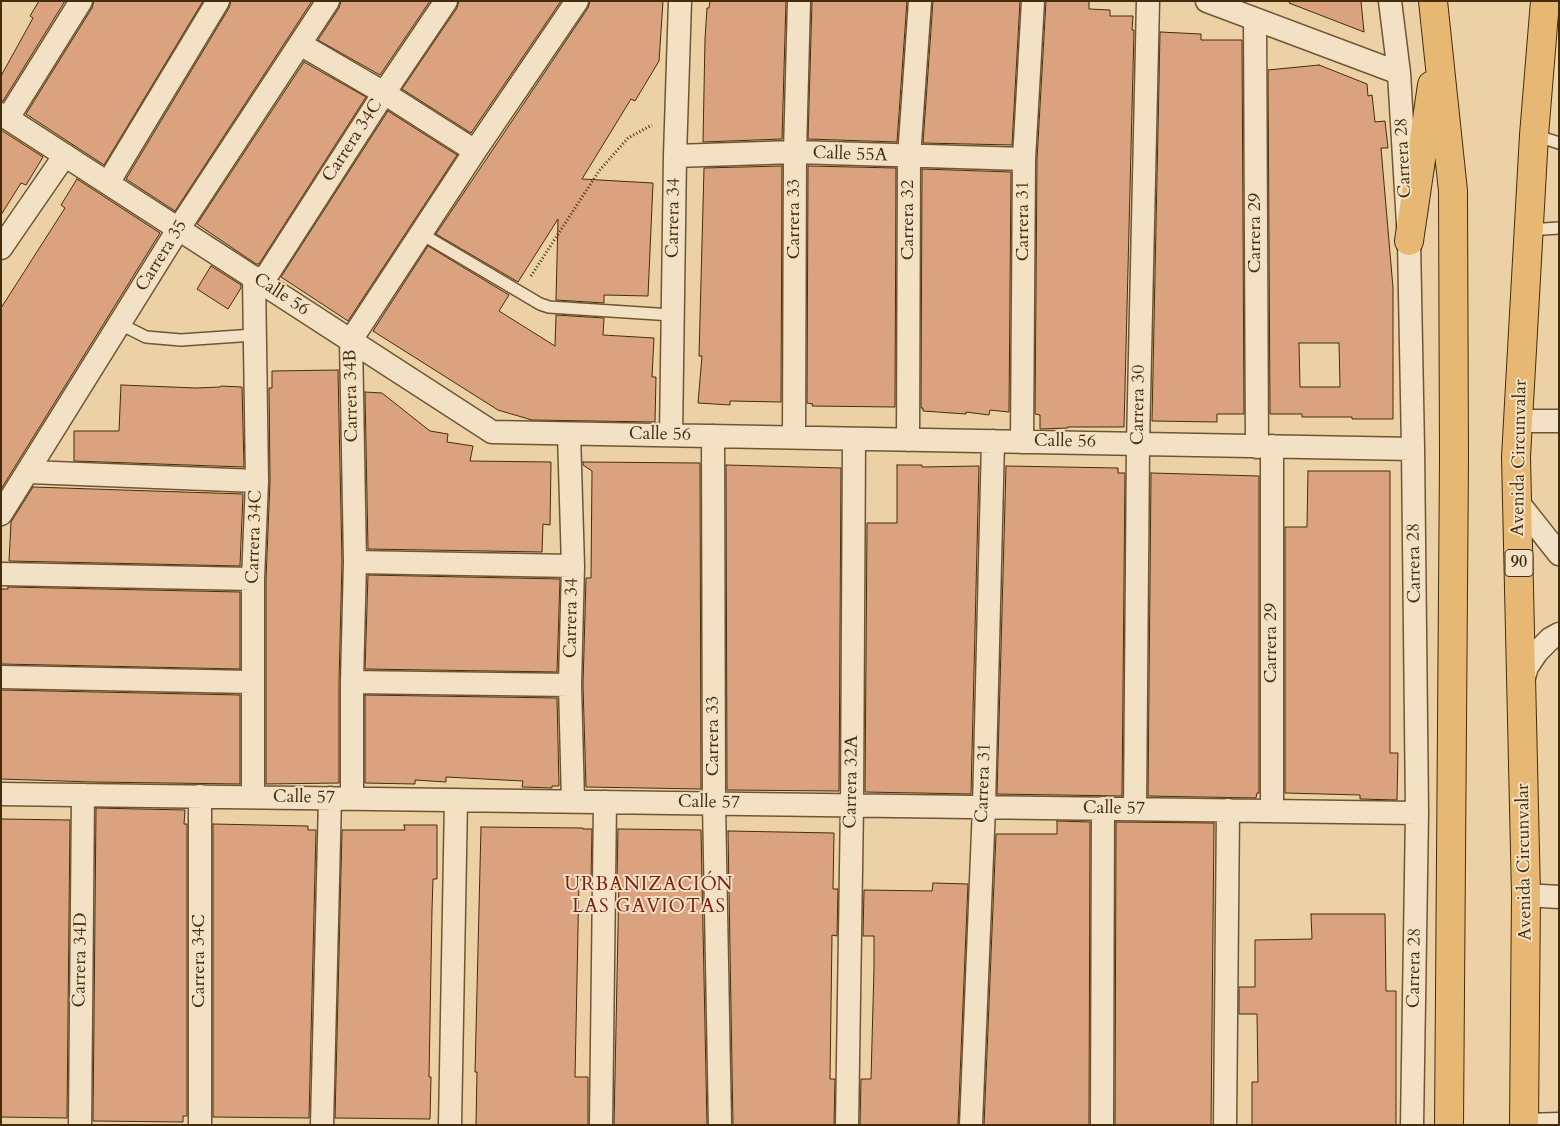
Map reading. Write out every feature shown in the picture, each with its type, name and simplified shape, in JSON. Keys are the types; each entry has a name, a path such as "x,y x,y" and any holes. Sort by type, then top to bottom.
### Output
{"highway":[{"path":"1433,1 1453,191 1454,468 1450,1125"},
{"name":"Avenida Circunvalar","path":"1524,1125 1526,895 1516,457 1529,230 1547,139 1545,1"},
{"path":"1409,241 1438,46"}],"street":[{"path":"5,116 81,1"},
{"path":"108,183 218,1"},
{"name":"Carrera 35","path":"1,514 29,472 179,228 328,1"},
{"name":"Carrera 34C","path":"253,797 253,579 257,481 254,335 258,280 446,1"},
{"name":"Carrera 34B","path":"352,798 355,562 351,340 420,233 577,1"},
{"name":"Carrera 34","path":"670,436 680,1"},
{"name":"Carrera 33","path":"794,438 795,152 799,1"},
{"name":"Carrera 32","path":"908,440 910,157 920,1"},
{"name":"Carrera 31","path":"1022,442 1024,159 1033,1"},
{"name":"Carrera 30","path":"1135,809 1138,444 1148,1"},
{"path":"1208,1 1399,73"},
{"name":"Carrera 28","path":"1390,1 1399,73 1409,241 1417,813 1412,1125"},
{"name":"Carrera 29","path":"1255,20 1272,810"},
{"path":"300,44 384,93 475,151"},
{"name":"Calle 56","path":"5,116 492,432 1413,449"},
{"name":"Calle 55A","path":"675,156 795,152 1024,159"},
{"path":"1,248 65,154"},
{"path":"1518,421 1559,421"},
{"name":"Carrera 34","path":"569,434 573,566 570,685 573,801"},
{"name":"Carrera 33","path":"714,436 714,803 720,1125"},
{"name":"Carrera 32A","path":"847,1125 852,805 854,438"},
{"name":"Carrera 31","path":"971,1125 984,807 993,441"},
{"path":"29,472 257,481"},
{"path":"1517,501 1559,554"},
{"path":"355,562 573,566"},
{"path":"1,574 253,579"},
{"path":"1522,685 1527,667 1537,652 1550,639 1559,634"},
{"path":"1,677 252,682"},
{"path":"352,682 570,685"},
{"name":"Calle 57","path":"1,794 1417,813"},
{"name":"Carrera 34D","path":"80,1125 83,795"},
{"name":"Carrera 34C","path":"200,796 200,1125"},
{"path":"322,1125 330,798"},
{"path":"450,1125 456,800"},
{"path":"600,1125 605,802"},
{"path":"1102,1125 1103,808"},
{"path":"1225,1125 1228,810"},
{"path":"1526,895 1559,897"},
{"path":"1524,1125 1559,1124"}],"lane":[{"path":"1529,230 1559,228"},
{"path":"420,233 520,294 549,307 672,315"},
{"path":"120,324 146,337 181,340 254,335"}],"path":[{"path":"520,294 599,171 613,154 628,138 644,128 676,114"}],"building":[{"path":"39,1 65,1 3,101 1,101 1,76 33,18 30,16"},
{"path":"94,1 203,1 104,165 26,114 92,8"},
{"path":"231,1 312,1 175,211 126,179 229,8"},
{"path":"341,1 430,1 380,75 318,40 339,8"},
{"path":"459,1 561,1 471,133 402,89 457,8"},
{"path":"590,1 663,1 659,61 635,101 631,99 582,179 653,183 648,296 604,295 604,303 556,300 558,219 518,282 436,234 588,8"},
{"path":"710,1 786,1 782,139 703,142 705,39 707,8 709,8"},
{"path":"812,1 907,1 897,142 808,139"},
{"path":"933,1 1020,1 1012,145 923,143"},
{"path":"1046,1 1089,1 1089,9 1110,10 1110,16 1133,16 1124,427 1040,429 1040,415 1035,414 1037,159"},
{"path":"1290,1 1361,1 1364,32 1289,3"},
{"path":"1160,32 1201,34 1201,40 1242,40 1244,414 1217,414 1217,422 1152,421"},
{"path":"304,62 366,97 259,264 256,264 197,224"},
{"path":"1319,65 1367,84 1368,96 1372,95 1375,122 1385,121 1388,148 1381,148 1393,288 1393,419 1302,417 1302,414 1270,414 1268,70","holes":["1299,343 1339,343 1340,387 1300,387"]},
{"path":"388,111 457,155 348,321 281,277"},
{"path":"1,130 43,157 26,185 21,183 1,215"},
{"path":"782,166 781,402 730,401 730,405 698,403 702,356 699,356 704,168"},
{"path":"808,166 896,168 895,407 812,406 813,404 807,403"},
{"path":"922,169 1011,172 1009,412 990,410 989,415 966,412 966,414 923,411 923,408 921,408"},
{"path":"77,179 160,233 1,489 1,308 65,208 61,205"},
{"path":"428,246 509,295 499,311 555,346 556,315 604,318 603,335 654,338 652,377 656,377 655,422 532,420 498,410 373,331"},
{"path":"211,266 241,285 228,309 197,289"},
{"path":"338,370 342,562 339,783 266,784 266,579 270,481 269,388 272,388 272,371"},
{"path":"121,385 196,388 242,387 244,467 74,461 74,431 119,431"},
{"path":"365,392 382,393 430,431 448,434 447,442 473,446 470,461 551,462 550,525 543,524 542,552 368,549"},
{"path":"583,462 700,463 701,789 586,787 583,685 586,578 591,578 592,471 583,465"},
{"path":"726,465 841,468 839,791 727,790"},
{"path":"897,465 922,465 922,467 979,466 971,794 865,792 867,523 897,523"},
{"path":"1006,466 1118,468 1118,473 1125,473 1122,796 997,794"},
{"path":"1308,471 1390,471 1390,753 1398,753 1397,800 1360,799 1360,795 1285,793 1285,527 1307,527"},
{"path":"1151,473 1259,476 1259,793 1257,793 1256,798 1148,796"},
{"path":"33,487 243,494 240,566 9,561 11,522"},
{"path":"368,575 560,579 557,672 365,669"},
{"path":"8,587 240,592 240,669 1,664 1,589 8,589"},
{"path":"1,690 240,695 240,784 1,779"},
{"path":"365,695 557,698 559,786 552,786 552,788 522,787 523,781 446,777 446,782 415,780 415,784 365,783"},
{"path":"96,808 185,810 184,824 187,824 187,1116 183,1116 183,1122 93,1121"},
{"path":"1,819 70,820 67,1118 1,1117"},
{"path":"1057,821 1090,822 1089,1125 984,1125 996,834 1057,834"},
{"path":"1116,822 1214,823 1211,1125 1115,1125"},
{"path":"213,824 308,826 308,830 316,830 309,1118 213,1117"},
{"path":"404,825 437,825 437,879 433,879 432,910 430,1119 335,1118 342,830 405,830"},
{"path":"481,827 592,829 591,880 579,880 575,1077 588,1077 588,1125 476,1125 477,1072 475,1072"},
{"path":"618,829 701,830 707,1125 614,1125 619,880 617,880"},
{"path":"728,831 834,833 833,889 838,889 837,936 832,935 830,1079 835,1079 834,1125 733,1125"},
{"path":"933,883 968,884 958,1125 860,1125 861,1079 871,1079 874,968 874,936 863,936 864,890 932,891"},
{"path":"1311,914 1385,914 1386,991 1396,991 1396,1125 1252,1125 1252,1082 1258,1082 1257,1014 1239,1014 1239,987 1255,987 1255,940 1312,939"}],"district":[{"name":"URBANIZACIÓN LAS GAVIOTAS","path":"649,897"}]}
